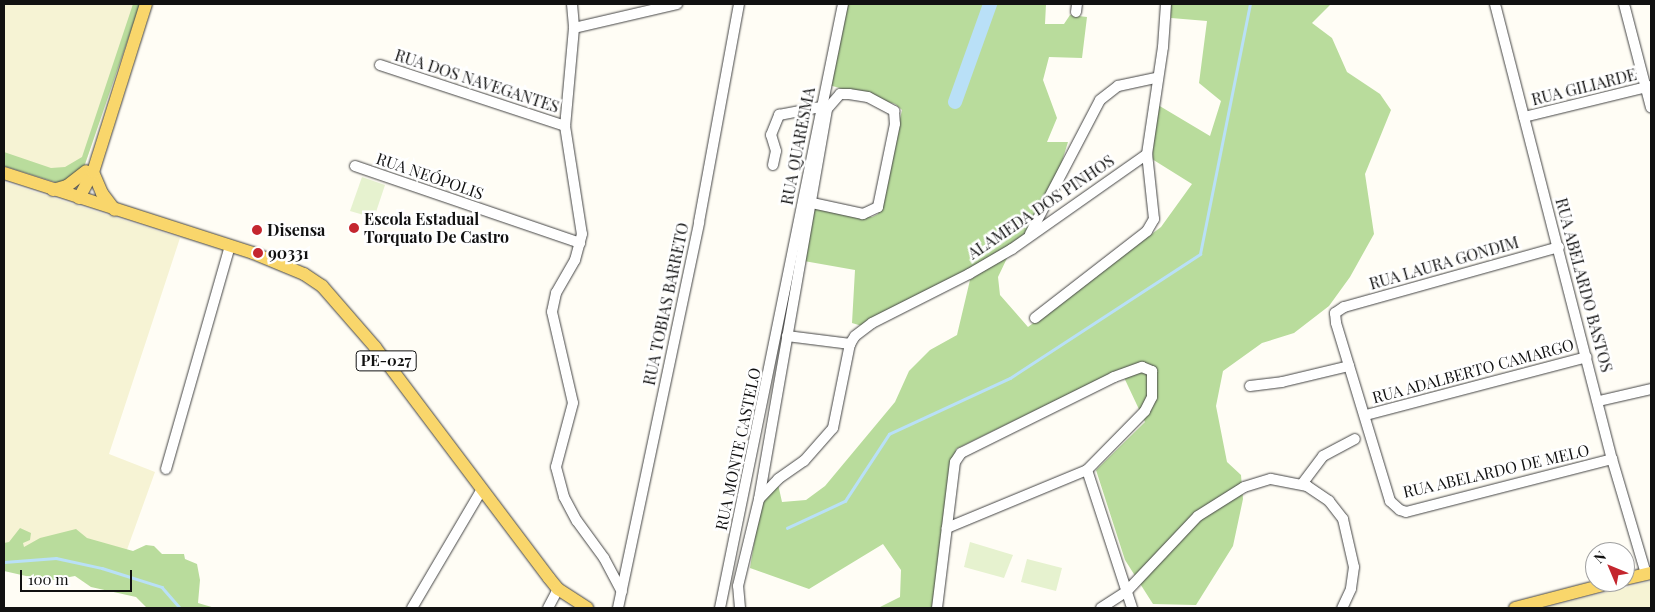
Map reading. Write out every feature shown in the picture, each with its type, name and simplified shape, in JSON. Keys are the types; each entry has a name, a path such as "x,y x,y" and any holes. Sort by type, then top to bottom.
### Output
{"main road":[{"path":"79,198 99,145 146,4"},
{"path":"53,190 67,186 89,172"},
{"path":"89,172 115,210"},
{"name":"PE-027","path":"4,173 230,246 304,274 334,298 558,589 586,608"},
{"path":"1635,577 1649,573"},
{"path":"1515,608 1585,590"}],"street":[{"path":"572,4 574,28 565,126 568,158 582,223 580,243 556,293 552,312 573,403 556,468 564,497 576,521 604,558 622,592"},
{"path":"574,28 677,4"},
{"name":"RUA TOBIAS BARRETO","path":"618,608 699,222 739,4"},
{"name":"RUA QUARESMA","path":"784,296 842,4"},
{"path":"1035,318 1151,226 1155,213 1147,154 1166,4"},
{"name":"RUA ABELARDO BASTOS","path":"1495,4 1599,401 1612,459 1649,573"},
{"path":"1624,4 1649,86 1651,108"},
{"name":"RUA DOS NAVEGANTES","path":"380,64 565,126"},
{"path":"1028,238 1100,100 1118,86 1157,78"},
{"name":"RUA GILIARDE","path":"1524,117 1649,86"},
{"path":"740,608 738,586 759,499 787,336 830,104 840,94 868,97 889,107 896,116 878,207 863,214 812,203"},
{"path":"773,165 776,152 771,135 779,115 821,107"},
{"name":"ALAMEDA DOS PINHOS","path":"850,344 855,336 872,323 969,274 1028,238 1147,154"},
{"name":"RUA NEÓPOLIS","path":"355,166 580,243"},
{"path":"166,469 230,246"},
{"name":"RUA LAURA GONDIM","path":"1349,366 1336,323 1337,310 1558,247"},
{"name":"RUA MONTE CASTELO","path":"720,608 784,296"},
{"path":"759,499 770,485 804,461 833,428 850,344 787,336"},
{"name":"RUA ADALBERTO CAMARGO","path":"1366,415 1587,357"},
{"path":"1250,386 1282,382 1349,366 1366,415"},
{"path":"937,608 955,462 961,453 1114,377 1142,367 1152,371 1152,397 1145,410 1088,470 947,528"},
{"path":"1599,401 1651,389"},
{"name":"RUA ABELARDO DE MELO","path":"1366,415 1390,501 1400,510 1406,512 1612,459"},
{"path":"1302,484 1323,456 1355,439"},
{"path":"1088,470 1132,608"},
{"path":"1101,608 1127,591 1184,527 1214,504 1260,480 1284,480 1302,484 1329,501 1343,519 1354,567 1351,590 1342,608"},
{"path":"412,608 482,489"},
{"path":"548,608 558,589"}],"shaded area":[{"path":"4,4 140,4 83,170 4,166"},
{"path":"4,182 180,238 109,454 155,472 124,558 4,551"},
{"path":"1651,581 1651,608 1544,608 1607,592 1635,592 1635,585"}],"green space":[{"path":"133,4 140,4 83,170 70,180 58,183 4,166 4,152 51,168 65,167 82,157"},
{"path":"848,4 1046,4 1045,24 1064,24 1070,15 1087,17 1082,58 1049,57 1043,80 1057,118 1047,142 1068,142 1059,171 1029,231 994,257 862,326 852,323 855,270 804,261 814,206 872,217 878,214 902,110 895,104 829,85"},
{"path":"1170,4 1331,4 1312,23 1332,38 1347,72 1380,94 1391,110 1365,174 1374,234 1350,277 1329,306 1294,333 1262,343 1223,371 1216,406 1227,462 1241,475 1243,499 1233,546 1196,605 1153,604 1125,560 1096,470 1145,422 1120,369 956,449 932,608 878,608 900,597 901,570 883,544 809,589 750,568 761,500 778,484 782,502 806,500 825,486 895,402 909,371 930,350 957,335 970,280 1009,254 998,277 1000,295 1028,327 1161,227 1192,184 1152,159 1158,105 1210,136 1221,101 1199,83 1207,21 1171,18"},
{"path":"362,177 385,185 374,218 350,211"},
{"path":"20,528 31,533 30,540 23,543 24,547 40,538 76,529 87,538 133,551 146,545 154,546 162,554 184,554 185,559 197,564 200,580 198,603 215,608 147,608 136,597 91,587 75,576 48,581 4,571 4,543 9,542"},
{"path":"970,542 1013,555 1004,578 964,567"},
{"path":"1027,559 1062,568 1056,591 1021,582"}],"waterway":[{"path":"955,102 990,4"},
{"path":"787,528 845,501 889,434 1010,378 1200,254 1250,4"},
{"path":"4,562 56,558 102,568 162,587 180,608"}],"place":[{"name":"Escola Estadual Torquato De Castro","path":"354,228"},
{"name":"Disensa","path":"257,230"},
{"name":"90331","path":"258,253"}]}
